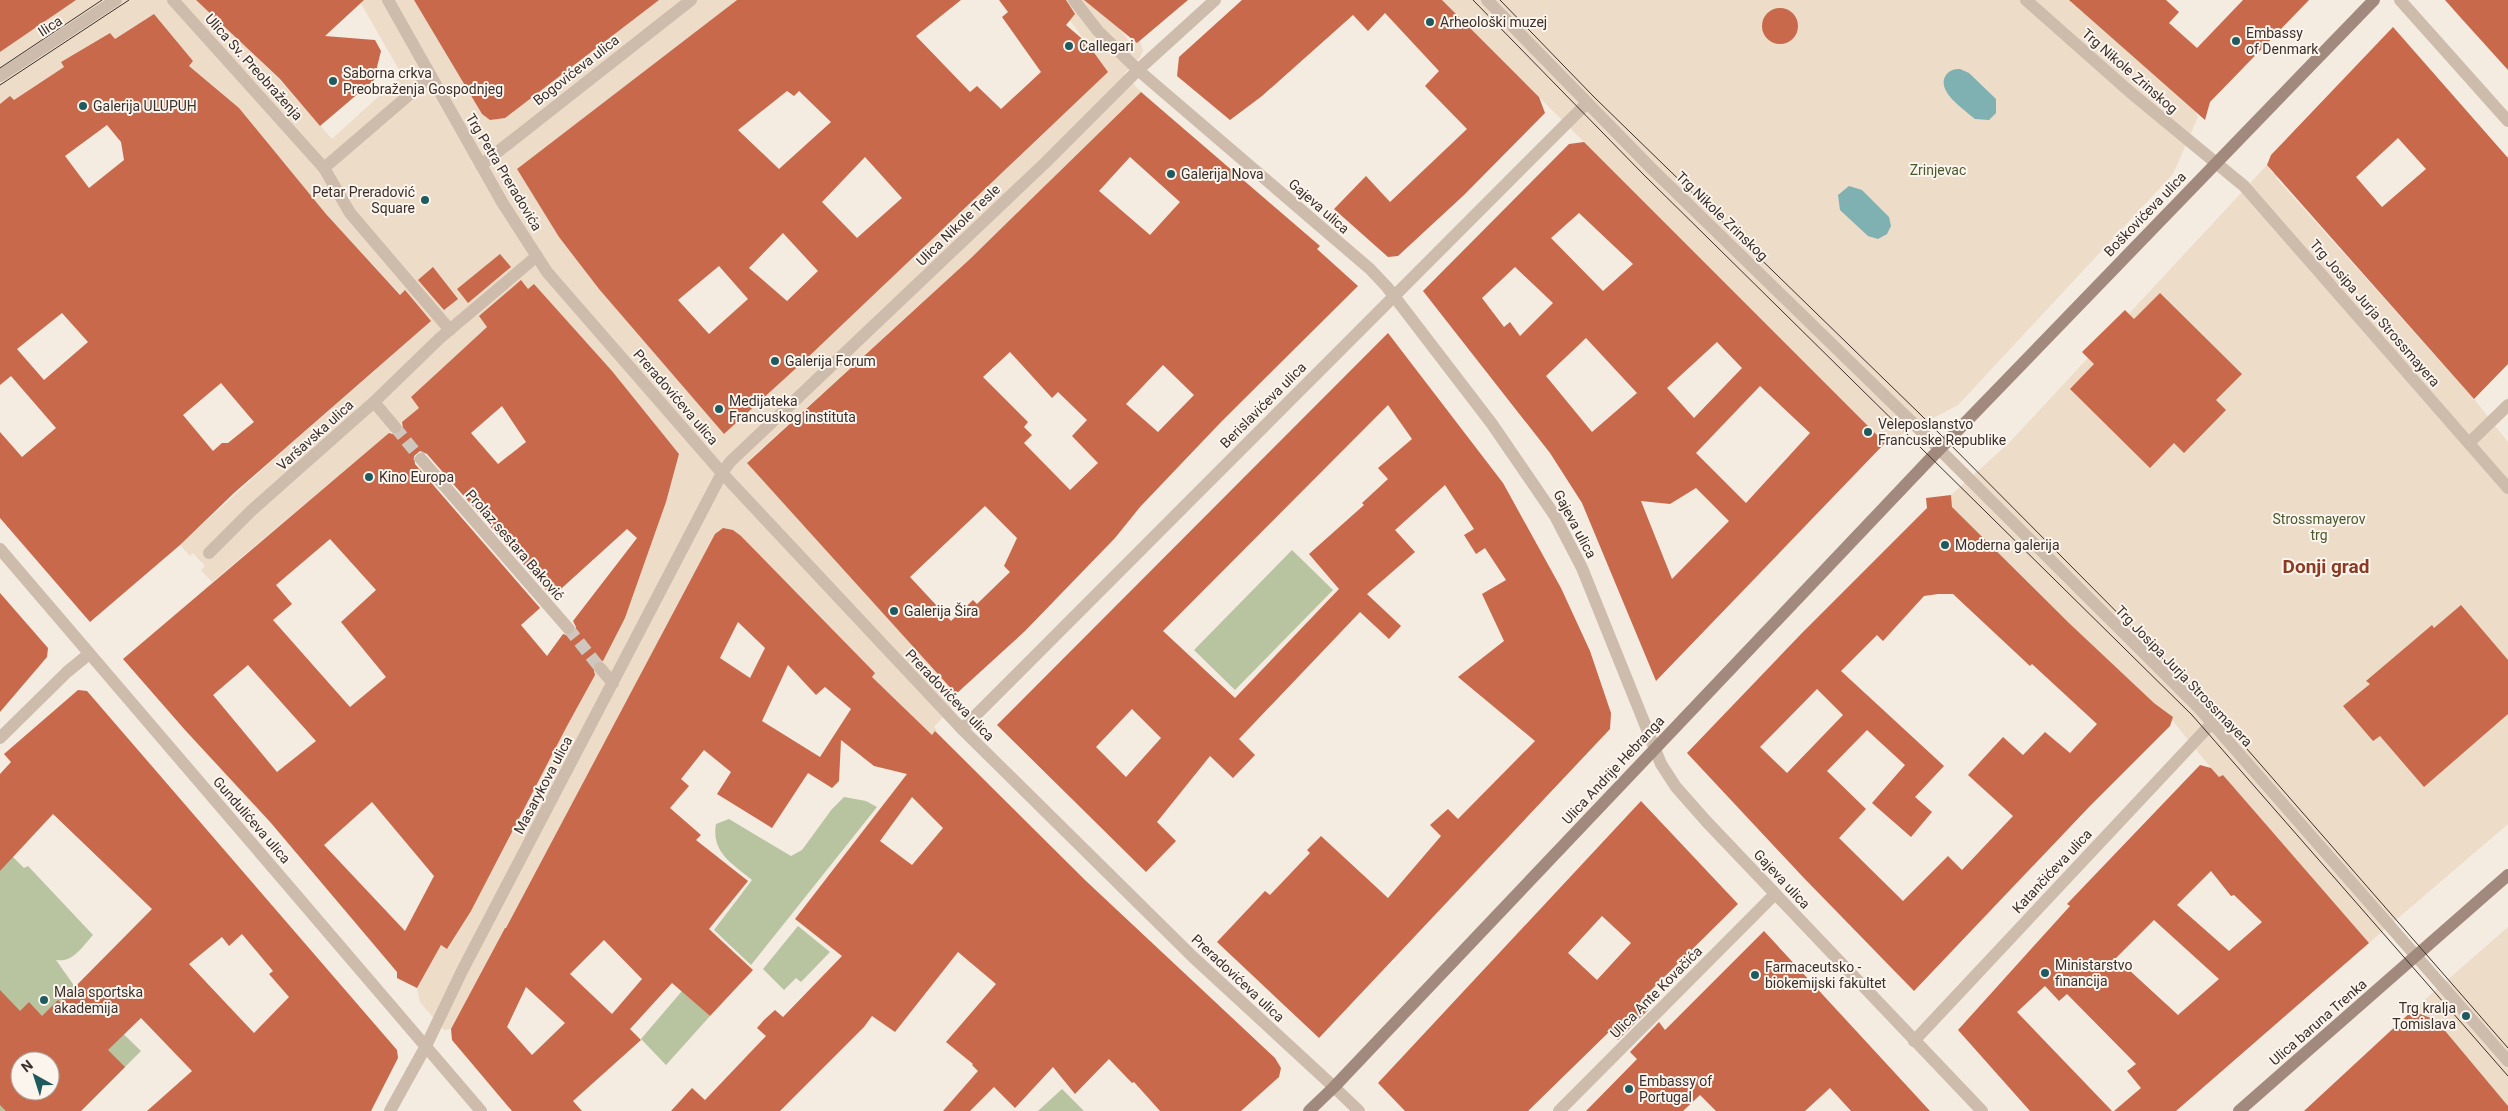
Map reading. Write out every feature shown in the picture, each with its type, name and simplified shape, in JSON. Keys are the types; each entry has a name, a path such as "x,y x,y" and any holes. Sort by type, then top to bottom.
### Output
{"main road":[{"name":"Boškovićeva ulica","path":"1939,450 2374,0"},
{"name":"Ulica Andrije Hebranga","path":"1309,1111 1334,1087 1939,450"},
{"name":"Ulica baruna Trenka","path":"2239,1111 2508,875"}],"street":[{"name":"Ilica","path":"0,76 116,0"},
{"name":"Ulica Sv. Preobraženja","path":"173,0 324,168"},
{"name":"Trg Petra Preradovića","path":"388,0 481,165 547,272"},
{"name":"Bogovićeva ulica","path":"481,165 691,0"},
{"name":"Gajeva ulica","path":"1074,0 1098,31 1138,70 1370,269 1394,296 1492,424 1555,516 1582,568 1667,775 1688,802 1982,1111"},
{"name":"Ulica Nikole Tesle","path":"722,473 743,447 1045,163 1138,70 1215,0"},
{"name":"Trg Nikole Zrinskog","path":"1487,0 1587,103 1939,450"},
{"name":"Trg Nikole Zrinskog","path":"2026,0 2130,92 2216,162"},
{"path":"2400,0 2508,121"},
{"path":"431,76 324,168 350,213 445,334 537,256"},
{"name":"Berislavićeva ulica","path":"962,729 1587,103"},
{"name":"Trg Josipa Jurja Strossmayera","path":"2216,162 2250,192 2508,488"},
{"name":"Preradovićeva ulica","path":"547,272 722,473 962,729 1193,957 1359,1111"},
{"name":"Varšavska ulica","path":"209,553 251,512 374,402 445,334"},
{"path":"374,402 396,427"},
{"path":"2469,443 2508,406"},
{"name":"Trg Josipa Jurja Strossmayera","path":"1939,450 2212,723 2416,956"},
{"name":"Prolaz sestara Baković","path":"421,459 568,628"},
{"name":"Masarykova ulica","path":"390,1111 426,1046 462,971 722,473"},
{"name":"Gundulićeva ulica","path":"0,549 481,1111"},
{"path":"0,738 67,672 89,654"},
{"path":"600,668 613,683"},
{"name":"Katančićeva ulica","path":"1914,1040 2212,723"},
{"name":"Ulica Ante Kovačića","path":"1559,1111 1775,894"},
{"path":"2416,956 2508,1061"}],"green space":[{"path":"1292,550 1333,590 1235,690 1194,650"},
{"path":"844,797 866,801 877,807 751,965 714,930 752,880 731,863 720,850 715,834 716,824 729,819 791,856 802,850 832,809"},
{"name":"Mala sportska akademija","path":"13,857 24,868 28,866 93,935 72,957 56,960 75,987 141,1051 81,1111 0,1111 0,858"},
{"path":"798,926 830,952 801,982 796,978 784,990 763,969"},
{"path":"682,991 710,1016 666,1065 641,1039"},
{"path":"1062,1089 1084,1111 1038,1111"}],"shaded area":[{"path":"76,0 196,0 278,78 332,139 402,75 359,0 414,0 482,114 490,120 505,117 658,0 737,0 517,169 560,238 599,289 724,434 804,361 1108,72 1055,0 1097,0 1129,41 1140,40 1143,51 1140,57 1124,74 1141,92 970,259 747,462 956,694 958,700 934,727 937,730 932,735 872,677 875,673 733,530 719,530 451,1029 444,1030 420,1002 417,988 441,945 448,949 471,911 625,618 666,502 679,454 612,371 534,284 411,397 419,408 212,582 201,570 205,566 193,553 190,556 180,545 275,458 428,324 326,214 236,106 189,66 193,61 154,14 115,39 109,33 61,62 64,67 14,100 0,104 0,52"},
{"name":"Zrinjevac","path":"1442,0 2070,0 2193,109 2198,117 2173,174 1958,405 1885,443"},
{"path":"2267,165 2272,173 2279,174 2276,178 2474,399 2508,442 2508,824 2369,943 2223,775 2219,777 2211,768 2172,720 2171,715 2154,703 2069,623 1952,507 1951,495 2008,444"},
{"name":"Trg kralja Tomislava","path":"2508,927 2508,1106 2412,1011"}],"water":[{"path":"1960,69 1969,73 1996,99 1996,113 1989,120 1975,119 1953,100 1944,87 1946,75 1952,70"},
{"path":"1849,186 1862,190 1889,217 1891,226 1887,234 1878,239 1868,236 1840,210 1838,195"}],"building":[{"path":"0,0 76,0 0,52"},
{"path":"196,0 364,0 325,36 375,40 381,51 377,67 380,75 320,126 280,79"},
{"path":"414,0 659,0 505,118 490,120 482,114"},
{"path":"737,0 961,0 916,36 970,92 977,86 1001,109 1041,72 1002,17 1008,12 999,0 1066,0 1075,14 1066,25 1087,43 1108,72 804,361 724,434 599,289 559,237 517,169","holes":["787,91 794,96 799,91 831,122 779,169 738,130","865,157 902,198 857,238 822,202","783,233 818,271 787,301 749,268","719,266 748,299 709,334 678,300"]},
{"path":"1084,0 1188,0 1137,43"},
{"path":"1242,0 1442,0 1539,97 1545,113 1464,195 1398,256 1388,257 1334,209 1366,176 1390,202 1467,129 1425,86 1439,71 1385,13 1368,31 1353,15 1262,96 1230,120 1177,76 1179,57"},
{"path":"2069,0 2166,0 2179,12 2169,23 2197,48 2243,0 2309,0 2210,102 2205,120"},
{"path":"2445,0 2508,0 2508,70 2461,18"},
{"path":"1780,8 1787,9 1793,13 1797,19 1797,33 1793,39 1787,43 1780,44 1773,43 1767,39 1763,33 1762,26 1763,19 1767,13 1773,9"},
{"path":"154,14 193,61 189,66 239,108 326,214 400,295 405,290 431,321 235,492 180,545 90,622 0,518 0,432 22,457 56,428 11,376 0,385 0,104 10,96 14,100 64,67 61,62 110,33 115,39","holes":["107,125 121,142 124,160 89,188 65,156","62,313 88,342 44,380 17,349","221,383 254,422 228,443 222,443 213,451 183,415"]},
{"path":"2393,27 2508,158 2508,364 2474,399 2267,165 2271,155","holes":["2398,138 2426,169 2382,207 2356,177"]},
{"path":"1141,92 1320,246 1317,249 1358,286 1221,422 1140,507 1115,538 1025,631 956,694 747,463 970,259","holes":["1130,157 1180,202 1150,235 1099,191","1010,352 1052,398 1058,392 1087,420 1072,436 1098,463 1070,490 1024,443 1032,435 1024,427 1028,422 983,377","1163,365 1194,395 1158,432 1126,404","985,506 1017,538 1004,566 1010,572 977,604 973,600 951,621 910,577"]},
{"path":"1584,142 1885,443 1656,681 1582,503 1550,453 1423,291 1569,144","holes":["1579,213 1633,264 1603,291 1551,238","1515,267 1553,303 1520,336 1510,322 1504,327 1482,298","1586,338 1637,393 1592,432 1546,376","1717,342 1742,368 1694,418 1667,388","1760,386 1810,433 1746,503 1696,453","1696,488 1729,521 1672,579 1641,501 1670,504"]},
{"path":"500,254 511,267 468,303 457,289"},
{"path":"433,267 458,299 444,310 418,280"},
{"path":"521,280 528,289 534,284 612,371 679,454 666,502 625,618 603,661 598,660 593,665 595,675 471,911 447,949 441,945 417,988 397,978 397,972 271,823 185,730 123,659 389,433 396,435 401,433 403,429 402,422 419,408 411,397 487,327 479,316","holes":["502,406 526,442 498,464 471,433","420,451 427,454 552,597 627,529 637,538 573,621 576,627 574,634 569,636 563,634 547,656 521,625 540,608 415,464 414,456","330,539 376,590 341,622 386,677 350,707 273,620 292,604 276,585","248,665 316,741 277,772 213,695","372,802 434,876 405,931 324,845"]},
{"path":"2160,293 2242,374 2216,400 2226,410 2184,453 2174,443 2150,468 2070,389 2094,364 2082,352 2125,310 2134,319"},
{"path":"1388,333 1503,483 1561,588 1590,651 1611,713 1610,729 1319,1038 1217,942 1265,891 1270,895 1310,853 1307,850 1321,836 1388,898 1441,836 1430,825 1448,809 1458,819 1535,741 1458,677 1504,641 1482,594 1506,580 1485,548 1476,554 1464,535 1474,529 1445,485 1395,530 1415,552 1367,594 1401,626 1389,639 1360,612 1239,739 1255,755 1233,778 1210,756 1157,822 1176,841 1146,872 997,725","holes":["1388,405 1412,439 1378,468 1388,479 1362,503 1364,505 1309,554 1339,589 1235,698 1163,631","1132,709 1161,738 1126,777 1096,747"]},
{"path":"1951,495 1952,507 2069,623 2154,703 2173,717 2170,726 2089,807 1914,991 1802,876 1687,753 1802,633 1927,508 1926,498","holes":["1953,594 2030,666 2032,664 2097,724 2070,753 2045,732 2023,755 2003,737 1968,775 2013,816 1962,870 1948,856 1903,901 1839,838 1866,809 1827,771 1867,730 1905,765 1872,803 1911,837 1932,812 1915,797 1944,766 1841,671 1877,635 1883,641 1924,596","1817,689 1843,715 1787,773 1760,747"]},
{"path":"723,528 733,530 741,536 875,673 872,677 932,735 935,731 1086,881 1275,1058 1281,1068 1279,1077 1241,1111 1160,1111 1134,1082 1132,1083 1109,1059 1075,1094 1053,1067 1015,1108 994,1087 970,1111 943,1111 978,1071 973,1064 946,1042 996,984 958,952 895,1032 872,1016 864,1027 780,1111 671,1111 692,1088 705,1100 766,1036 757,1028 764,1020 775,1010 783,1017 842,956 795,919 907,774 874,766 841,740 839,781 832,788 808,773 772,828 717,794 731,772 704,750 681,779 689,786 670,808 701,835 696,840 748,881 709,929 753,970 710,1016 672,983 630,1029 641,1040 573,1101 582,1111 512,1111 452,1040 451,1029 715,534","holes":["738,622 765,648 750,678 720,658","788,665 816,695 825,687 851,709 820,757 762,721","912,797 943,828 912,865 880,841","604,940 642,979 612,1014 570,974","526,987 565,1023 532,1055 507,1027"]},
{"path":"0,593 48,648 47,657 0,712"},
{"path":"2461,605 2508,660 2508,714 2424,787 2380,736 2373,741 2343,706 2370,684 2366,681 2432,625 2434,628"},
{"path":"78,690 87,691 397,1050 398,1058 371,1111 147,1111 192,1071 141,1018 108,1050 125,1067 81,1111 6,1111 0,1105 0,990 20,1011 29,1002 42,1016 58,1000 60,1002 152,909 53,814 0,871 0,774 11,762 4,754","holes":["242,934 273,971 269,974 289,997 254,1033 189,964 222,937 229,946"]},
{"path":"2200,765 2211,768 2219,777 2223,775 2369,943 2176,1111 2114,1111 2141,1088 2127,1071 2136,1064 2067,994 2059,1001 2045,986 2017,1012 2112,1111 2030,1111 1958,1030 2070,906 2067,904","holes":["2211,871 2231,896 2234,895 2262,922 2229,951 2177,905","2154,920 2219,979 2178,1015 2116,958"]},
{"path":"1641,801 1738,904 1641,1000 1649,1009 1618,1040 1610,1031 1528,1111 1405,1111 1378,1083","holes":["1602,916 1631,943 1597,980 1568,953"]},
{"path":"1764,931 1930,1111 1851,1111 1830,1088 1805,1111 1716,1111 1700,1095 1683,1111 1586,1111 1637,1059 1630,1052 1659,1022 1665,1030"},
{"path":"2412,1011 2436,1020 2508,1106 2508,1111 2304,1111"}],"tunnel":[{"path":"395,427 421,459"},
{"path":"568,628 600,668"}],"tram line":[{"path":"0,68 102,0"},
{"path":"0,85 129,0"},
{"path":"1473,0 1644,175 2192,715 2508,1076"},
{"path":"1500,0 1594,97 1922,416 2206,702 2508,1048"}],"place":[{"name":"Arheološki muzej","path":"1430,22"},
{"name":"Embassy of Denmark","path":"2236,41"},
{"name":"Callegari","path":"1069,46"},
{"name":"Saborna crkva Preobraženja Gospodnjeg","path":"333,81"},
{"name":"Galerija ULUPUH","path":"83,106"},
{"name":"Galerija Nova","path":"1171,174"},
{"name":"Petar Preradović Square","path":"425,200"},
{"name":"Galerija Forum","path":"775,361"},
{"name":"Medijateka Francuskog instituta","path":"719,409"},
{"name":"Veleposlanstvo Francuske Republike","path":"1868,432"},
{"name":"Kino Europa","path":"369,477"},
{"name":"Moderna galerija","path":"1945,545"},
{"name":"Galerija Šira","path":"894,611"},
{"name":"Ministarstvo financija","path":"2045,973"},
{"name":"Farmaceutsko - biokemijski fakultet","path":"1755,975"},
{"name":"Mala sportska akademija","path":"44,1000"},
{"name":"Trg kralja Tomislava","path":"2466,1016"},
{"name":"Embassy of Portugal","path":"1629,1089"}],"district":[{"name":"Donji grad","path":"2326,566"}],"park label":[{"name":"Strossmayerov trg","path":"2319,528"}]}
